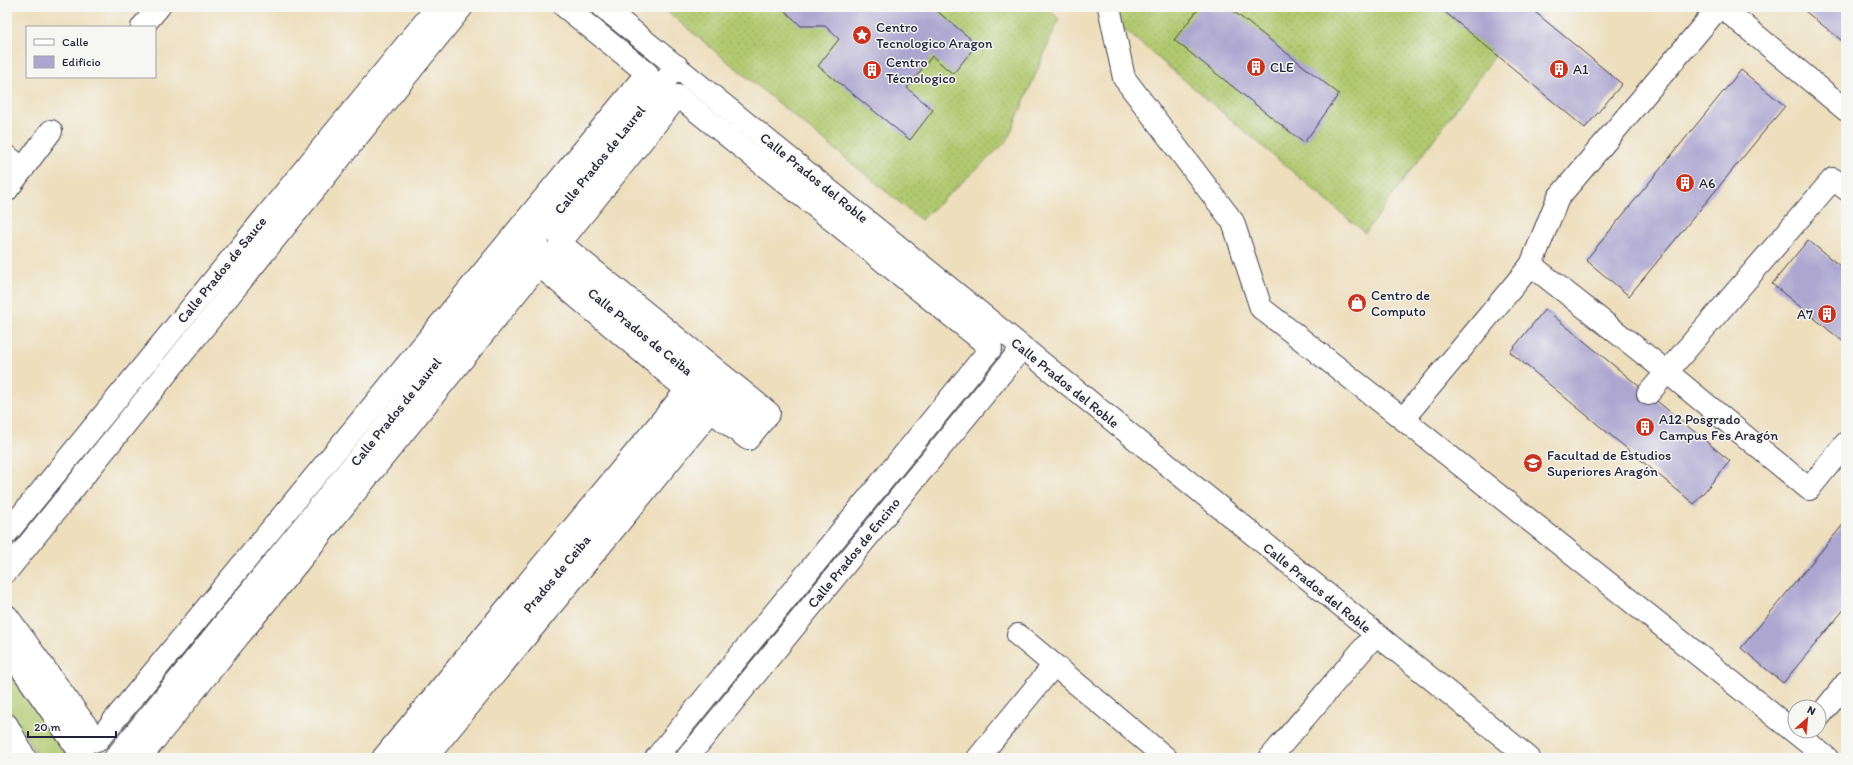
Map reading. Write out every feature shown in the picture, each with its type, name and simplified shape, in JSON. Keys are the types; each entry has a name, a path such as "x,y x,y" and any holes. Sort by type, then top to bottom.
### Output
{"street":[{"path":"143,26 158,7"},
{"name":"Calle Prados de Sauce","path":"7,533 437,7"},
{"path":"7,571 462,7"},
{"path":"7,616 97,741 647,73 565,7"},
{"name":"Calle Prados del Roble","path":"603,7 1375,635 1529,758"},
{"path":"1109,7 1124,78 1233,222 1261,308 1787,721"},
{"path":"1403,419 1530,265 1558,198 1720,7 1846,110"},
{"name":"Calle Prados de Laurel","path":"115,758 677,66"},
{"path":"426,758 712,411 748,439 769,413 560,243 678,96 991,348 656,758"},
{"path":"7,190 15,162 51,131"},
{"path":"1648,394 1833,179 1846,189"},
{"name":"Calle Prados de Ceiba","path":"532,244 709,389 748,419"},
{"path":"1530,265 1667,372 1809,489 1846,443"},
{"path":"140,758 539,266 687,390 383,758"},
{"name":"Calle Prados de Encino","path":"687,758 1022,348"},
{"name":"Prados de Ceiba","path":"404,758 709,389"},
{"path":"1018,635 1166,758"},
{"path":"1270,758 1375,635"},
{"path":"7,648 84,758"},
{"path":"978,758 1054,666"},
{"path":"1827,707 1846,683"},
{"path":"7,725 25,758"},
{"path":"1809,739 1827,758"}],"green space":[{"path":"668,7 1047,7 1059,19 1007,141 921,220 665,10"},
{"path":"1098,7 1439,7 1496,54 1365,233"},
{"path":"7,667 69,758 39,758 7,705"}],"building":[{"name":"Centro Técnologico","path":"781,7 932,7 977,44 953,74 932,56 907,88 933,110 910,140 818,66 839,39 825,26 801,26"},
{"name":"CLE","path":"1200,7 1228,7 1339,94 1304,143 1174,40"},
{"name":"A1","path":"1439,7 1529,7 1622,84 1585,128"},
{"path":"1800,7 1846,7 1846,44"},
{"name":"A6","path":"1741,70 1785,106 1629,296 1586,260"},
{"name":"A7","path":"1808,240 1846,271 1846,344 1772,284"},
{"name":"A12 Posgrado Campus Fes Aragón","path":"1545,309 1730,461 1694,504 1510,352"},
{"path":"1846,521 1846,607 1783,683 1741,648"}],"place":[{"name":"Centro Tecnologico Aragon","path":"862,35"},
{"name":"CLE","path":"1256,67"},
{"name":"A1","path":"1559,69"},
{"name":"Centro Técnologico","path":"872,70"},
{"name":"A6","path":"1685,183"},
{"name":"Centro de Computo","path":"1357,303"},
{"name":"A7","path":"1827,314"},
{"name":"A12 Posgrado Campus Fes Aragón","path":"1645,427"},
{"name":"Facultad de Estudios Superiores Aragón","path":"1533,463"}]}
